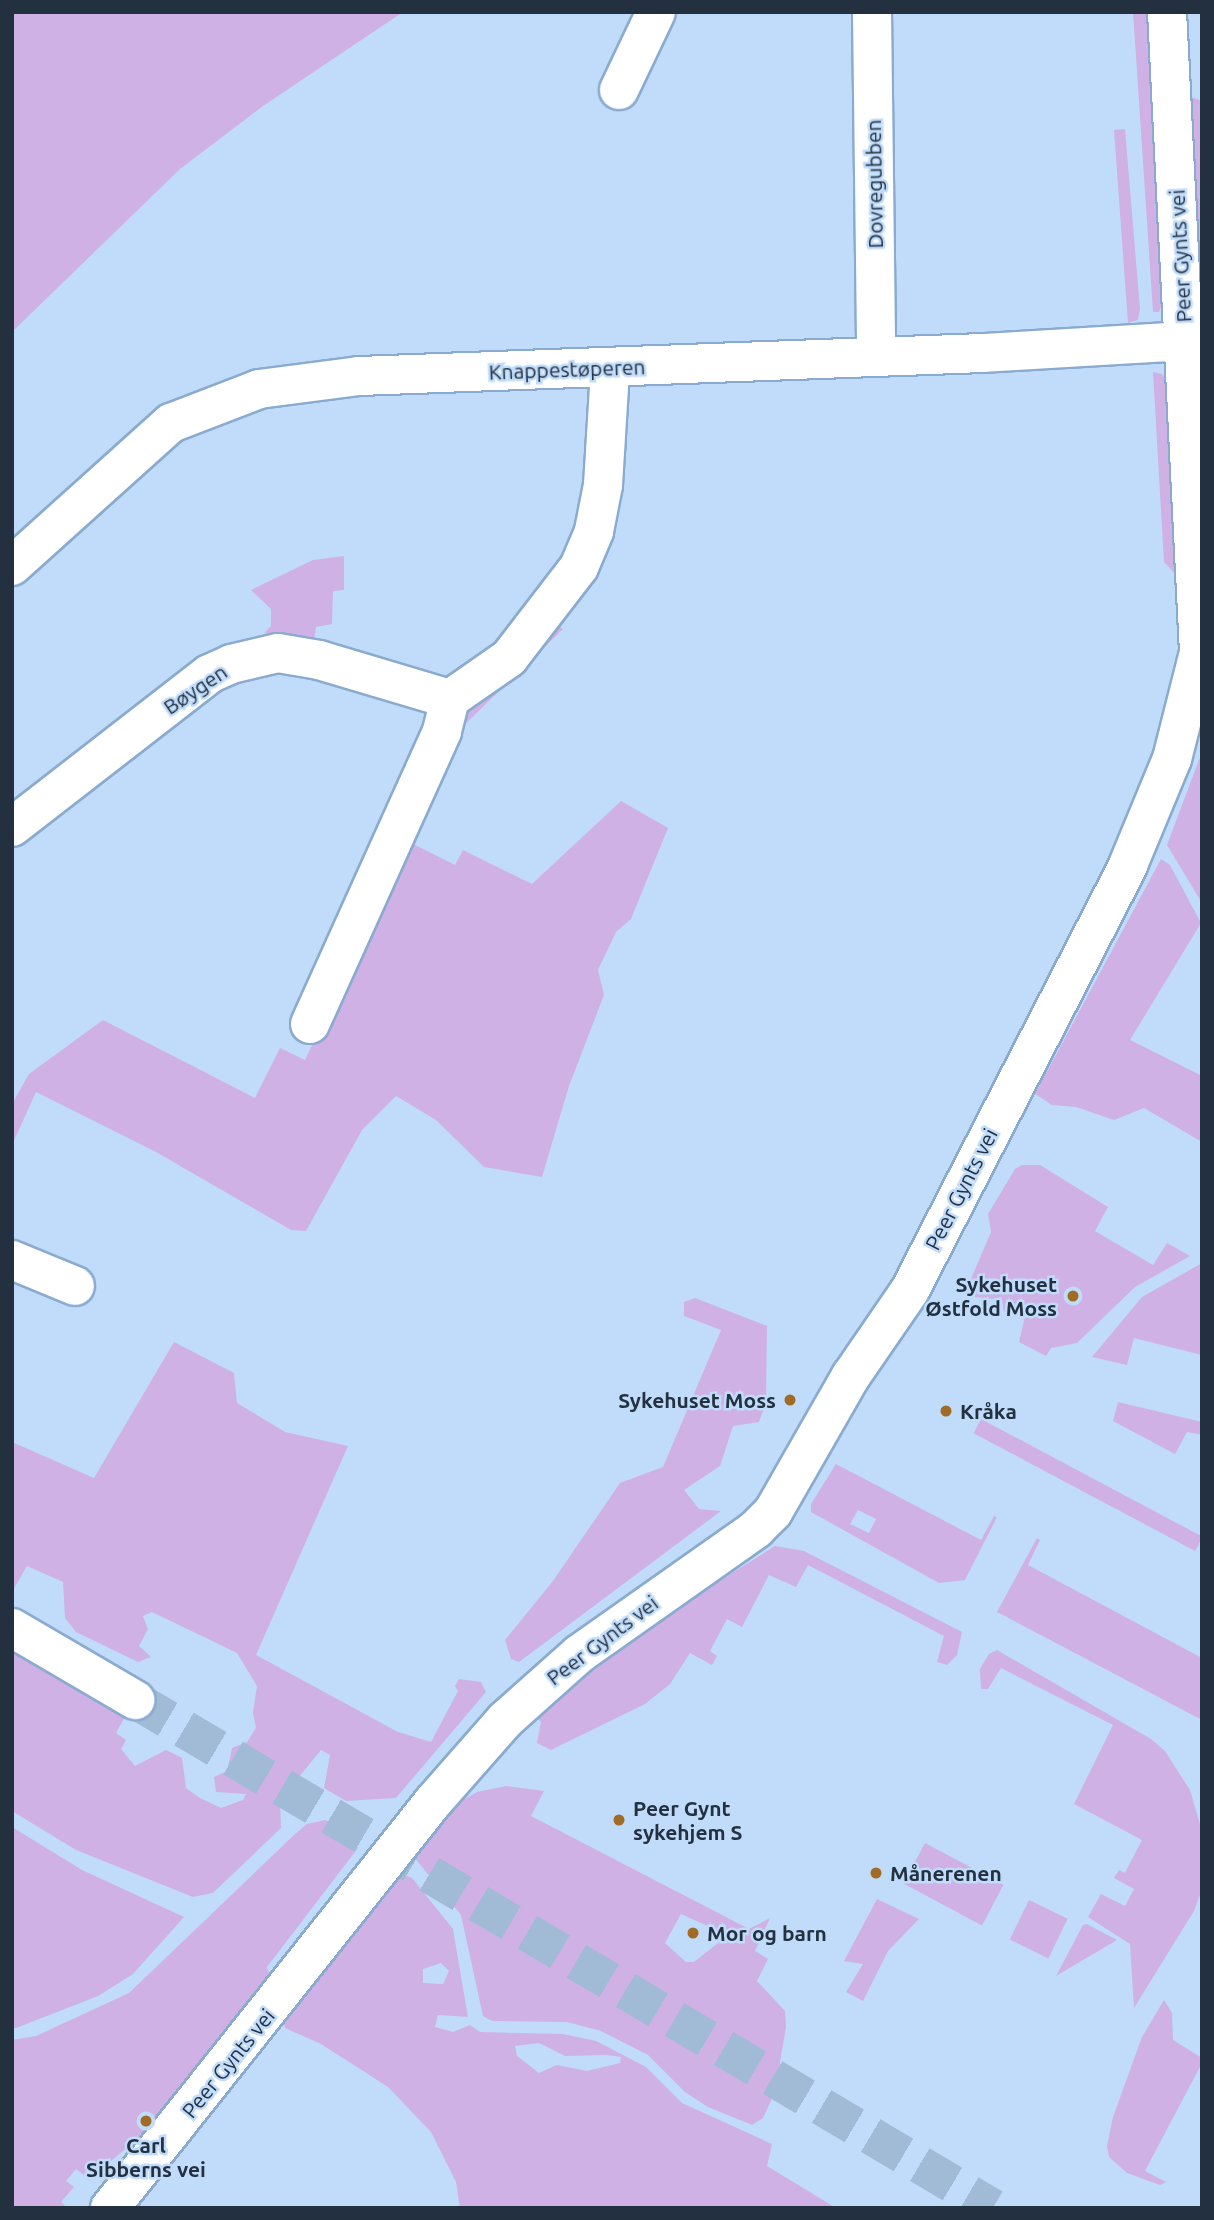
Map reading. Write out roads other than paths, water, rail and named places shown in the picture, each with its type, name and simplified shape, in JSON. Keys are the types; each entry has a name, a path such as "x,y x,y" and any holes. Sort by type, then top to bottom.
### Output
{"main road":[{"path":"619,90 656,12"},
{"name":"Dovregubben","path":"872,12 876,357"},
{"name":"Peer Gynts vei","path":"110,2208 433,1802 505,1720 579,1654 766,1520 850,1376 910,1290 1128,865 1151,817 1181,728 1199,652 1184,341 1186,67 1167,12"},
{"name":"Knappestøperen","path":"12,566 171,424 258,389 359,376 610,369 1184,341"},
{"path":"310,1024 442,730 450,699 509,658 579,567 594,531 603,485 610,369"},
{"name":"Bøygen","path":"12,827 209,674 231,664 278,653 319,660 450,699"},
{"path":"12,1260 75,1286"},
{"path":"12,1628 135,1700"}],"tunnel":[{"path":"135,1700 993,2208"}],"place":[{"name":"Sykehuset Østfold Moss","path":"1073,1296"},
{"name":"Sykehuset Moss","path":"790,1400"},
{"name":"Kråka","path":"946,1411"},
{"name":"Peer Gynt sykehjem S","path":"619,1820"},
{"name":"Månerenen","path":"876,1873"},
{"name":"Mor og barn","path":"693,1933"},
{"name":"Carl Sibberns vei","path":"146,2121"}]}
